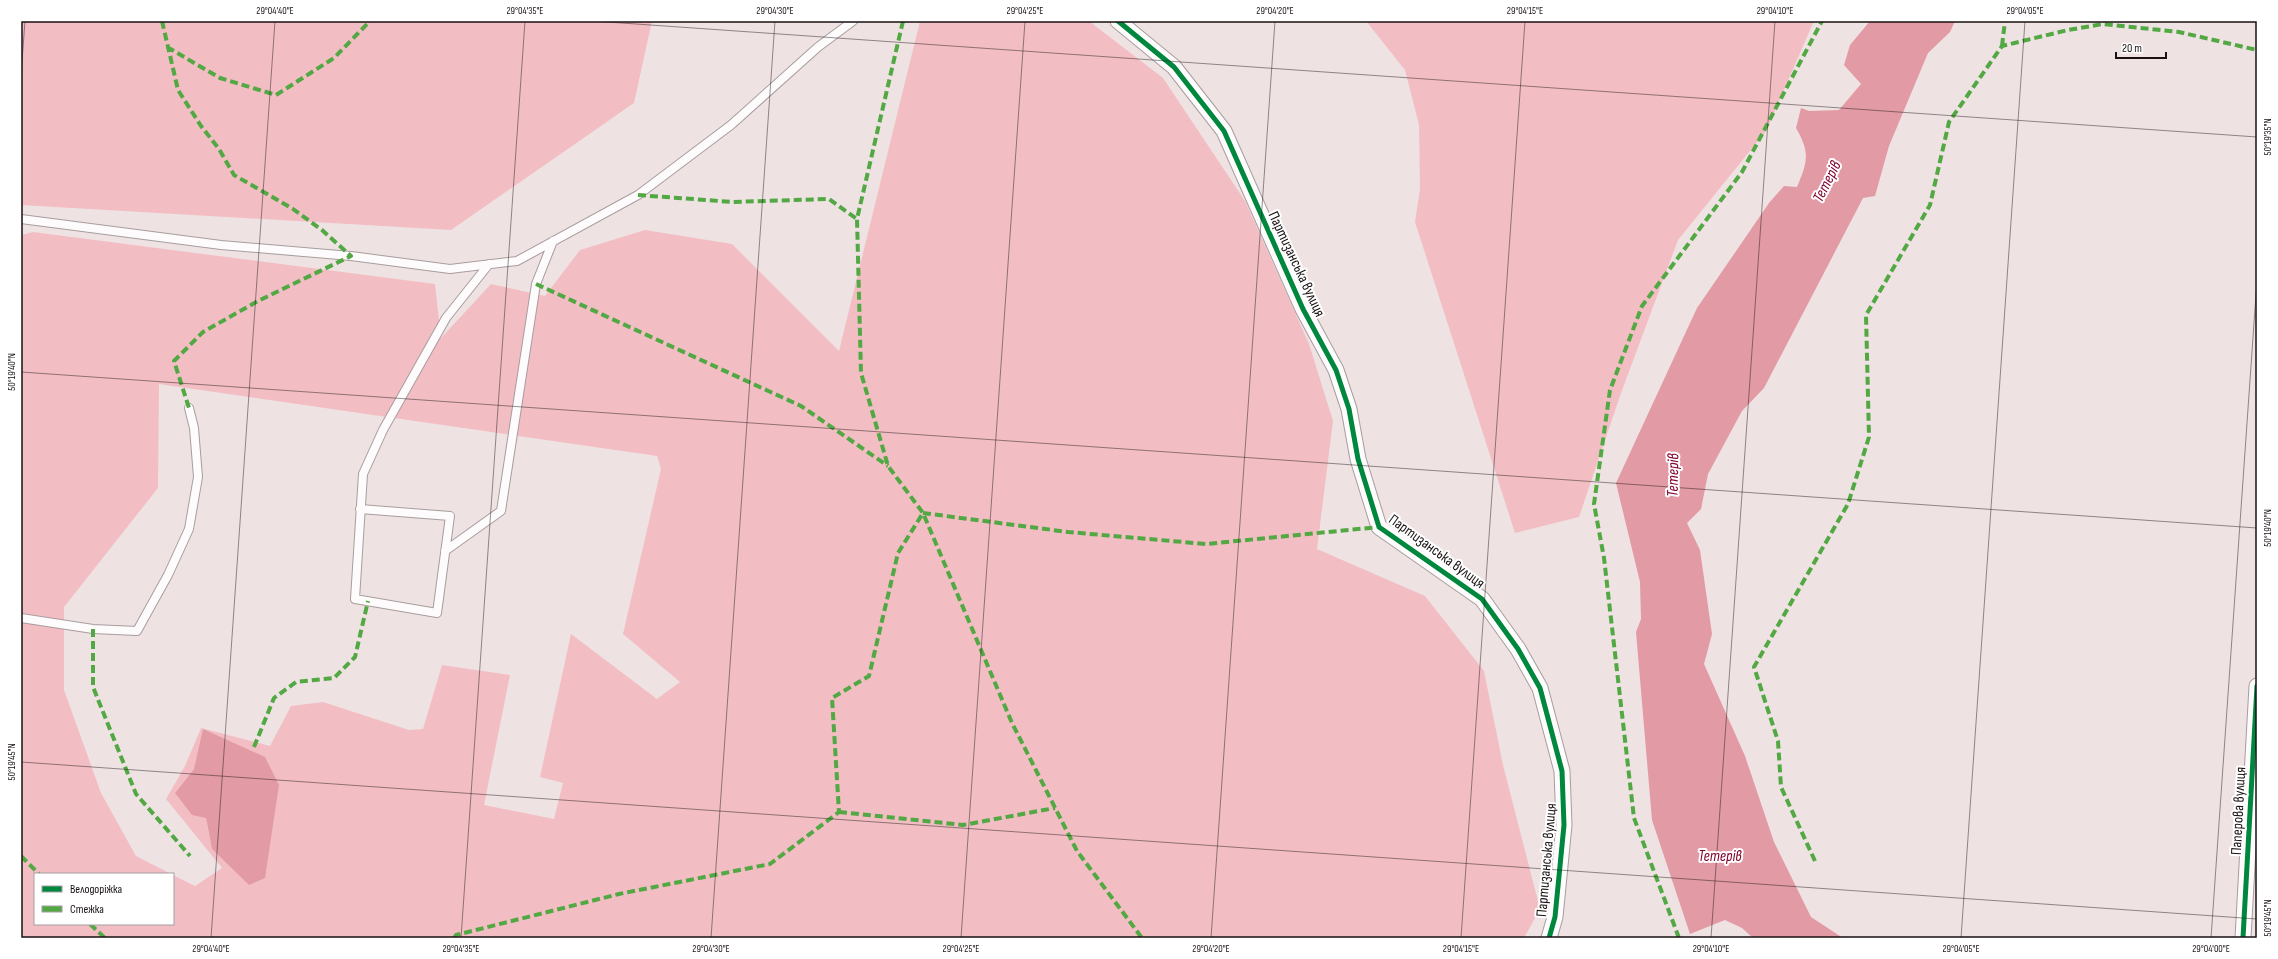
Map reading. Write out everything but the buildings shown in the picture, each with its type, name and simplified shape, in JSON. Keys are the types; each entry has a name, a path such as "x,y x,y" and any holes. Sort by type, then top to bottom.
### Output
{"street":[{"name":"Партизанська вулиця","path":"1118,21 1174,67 1224,131 1303,309 1336,370 1349,409 1358,460 1379,526 1482,599 1518,649 1540,688 1562,771 1564,825 1555,917 1549,938"},
{"name":"Паперова вулиця","path":"2243,938 2251,922 2257,686"}],"lane":[{"path":"21,219 221,245 351,256 450,269 517,261 638,195 731,125 818,48 852,21"},
{"path":"445,552 501,512 536,284 553,241"},
{"path":"360,509 450,516 437,613 355,599 360,509 363,474 383,430 446,318 489,264"},
{"path":"21,618 92,630 137,631 168,575 189,529 198,476 194,428 189,408"}],"shaded area":[{"path":"21,21 652,21 634,103 451,230 21,205"},
{"path":"920,21 1089,21 1163,78 1245,201 1309,344 1333,421 1317,549 1425,596 1484,671 1503,765 1540,909 1524,938 21,938 21,235 33,232 435,284 441,338 491,284 545,296 580,250 645,230 732,244 839,351","holes":["159,384 657,456 661,469 623,634 680,682 657,699 571,634 540,777 563,783 554,819 484,805 510,675 442,665 423,729 409,730 323,702 291,706 270,746 201,728 185,766 166,799 222,868 195,886 174,876 174,925 34,925 34,873 169,873 136,856 101,793 64,690 64,607 158,488","194,769 249,884 212,849 206,818 175,793"]},
{"path":"1366,21 1814,21 1766,131 1678,240 1621,393 1579,517 1515,533 1415,222 1420,189 1419,125 1405,70"}],"water":[{"name":"Тетерів","path":"1870,21 1955,21 1950,32 1928,53 1889,146 1875,196 1863,198 1764,388 1742,411 1708,474 1701,509 1687,523 1700,550 1712,634 1704,664 1745,756 1774,842 1811,917 1843,938 1753,938 1742,928 1725,920 1690,934 1652,820 1636,632 1641,619 1640,582 1616,483 1697,308 1769,203 1784,186 1797,187 1806,157 1804,144 1796,128 1801,108 1809,111 1839,110 1861,84 1844,65 1850,45"},
{"path":"203,729 265,757 279,785 265,878 249,885 212,849 206,818 192,815 175,793 194,769"}],"marked path":[{"path":"162,21 178,90 201,126 219,149 234,175 293,209 322,230 351,256 258,301 203,332 174,361 189,408"},
{"path":"167,47 220,78 276,95 334,58 370,21"},
{"path":"903,21 857,219 861,373 888,466 923,513 1012,723 1077,851 1142,938"},
{"path":"1679,938 1634,818 1604,558 1594,504 1610,390 1642,306 1742,172 1822,21"},
{"path":"2002,46 2005,21"},
{"path":"1815,861 1781,787 1778,741 1754,667 1848,504 1869,437 1866,315 1930,205 1949,122 2002,46 2068,30 2103,24 2179,32 2257,50"},
{"path":"638,195 733,202 829,199 857,219"},
{"path":"536,284 801,406 888,466"},
{"path":"923,513 1068,532 1206,544 1379,527"},
{"path":"454,938 456,935 619,894 770,864 839,812 832,698 869,676 898,553 923,513"},
{"path":"254,747 274,698 296,682 334,678 355,657 368,601"},
{"path":"93,629 93,687 136,794 190,856"},
{"path":"839,812 963,825 1055,808"},
{"path":"21,856 38,873"},
{"path":"91,925 105,938"}],"cycle path":[{"path":"1118,21 1174,67 1224,131 1303,309 1336,370 1349,409 1358,459 1379,527 1482,599 1518,649 1540,688 1562,771 1564,825 1555,917 1549,938"},
{"path":"2243,938 2257,686"}]}
